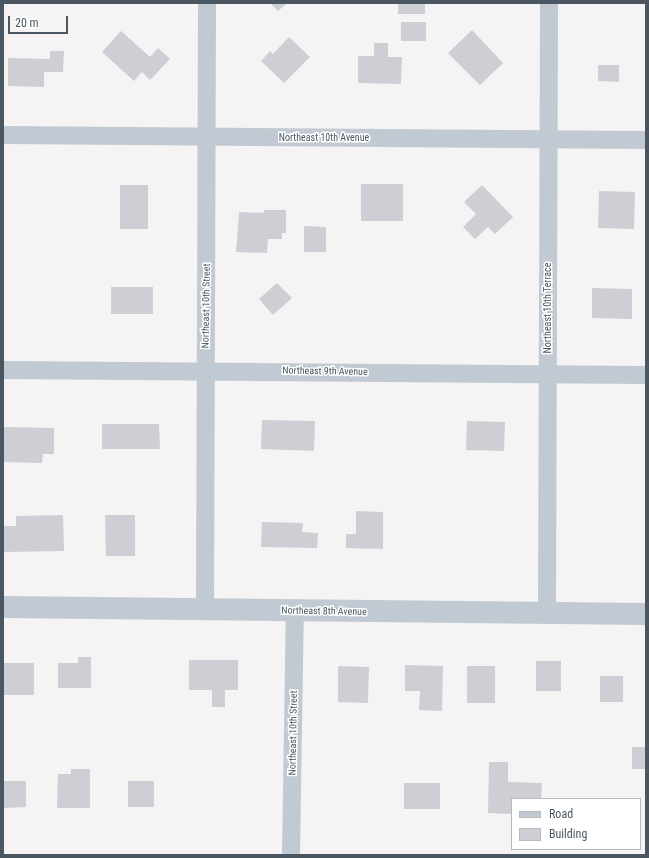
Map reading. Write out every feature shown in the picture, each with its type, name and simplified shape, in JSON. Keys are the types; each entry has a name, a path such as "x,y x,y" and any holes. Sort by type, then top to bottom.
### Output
{"street":[{"name":"Northeast 10th Street","path":"204,609 207,3"},
{"name":"Northeast 10th Terrace","path":"548,613 549,3"},
{"name":"Northeast 10th Avenue","path":"3,135 646,140"},
{"name":"Northeast 9th Avenue","path":"3,370 205,369 646,375"},
{"name":"Northeast 8th Avenue","path":"3,607 646,614"},
{"name":"Northeast 10th Street","path":"291,855 295,610"}],"building":[{"path":"270,3 287,3 278,11"},
{"path":"398,3 425,3 425,14 398,14"},
{"path":"401,22 426,22 426,41 401,41"},
{"path":"472,30 503,63 480,85 448,53"},
{"path":"121,31 150,57 158,48 170,59 150,80 142,72 134,81 102,52"},
{"path":"289,37 310,57 284,83 261,61 270,51 273,54"},
{"path":"374,43 388,43 388,57 402,57 401,84 358,83 358,56 374,56"},
{"path":"50,51 64,51 63,72 44,72 44,87 8,86 8,58 50,59"},
{"path":"598,65 619,65 619,82 598,81"},
{"path":"361,184 403,184 403,221 361,221"},
{"path":"120,185 148,185 148,229 120,229"},
{"path":"482,185 513,217 495,234 488,227 475,239 463,227 476,214 464,202"},
{"path":"599,191 635,192 634,229 598,228"},
{"path":"264,210 286,210 286,233 282,233 282,239 268,239 267,253 236,252 239,212 264,213"},
{"path":"304,226 326,227 326,252 304,252"},
{"path":"277,283 292,298 273,315 259,299"},
{"path":"111,287 153,287 153,314 111,314"},
{"path":"592,288 632,289 632,319 592,318"},
{"path":"262,420 315,421 314,451 261,449"},
{"path":"467,421 505,422 504,451 466,450"},
{"path":"102,424 159,424 160,449 102,449"},
{"path":"4,427 54,428 54,454 43,454 42,463 3,462"},
{"path":"356,511 383,512 383,549 346,548 346,534 356,534"},
{"path":"63,515 64,551 3,552 3,526 16,526 16,516"},
{"path":"105,515 135,515 135,556 106,556"},
{"path":"262,522 303,523 302,532 318,533 317,548 261,547"},
{"path":"78,657 91,657 91,688 58,688 58,663 78,663"},
{"path":"189,660 238,660 238,690 225,690 225,707 212,707 212,690 189,690"},
{"path":"536,661 561,661 561,691 536,691"},
{"path":"3,663 34,663 34,695 3,695"},
{"path":"405,665 443,666 442,711 419,710 420,691 405,691"},
{"path":"338,666 369,667 368,703 338,702"},
{"path":"467,666 495,666 495,703 467,703"},
{"path":"600,676 623,676 623,702 600,702"},
{"path":"632,747 646,747 646,769 632,769"},
{"path":"489,762 508,762 508,782 542,783 541,798 511,798 511,814 488,813"},
{"path":"71,769 90,769 90,808 57,808 58,774 71,774"},
{"path":"3,781 26,781 26,807 3,808"},
{"path":"128,781 154,781 154,807 128,807"},
{"path":"404,783 440,783 440,809 404,809"}]}
